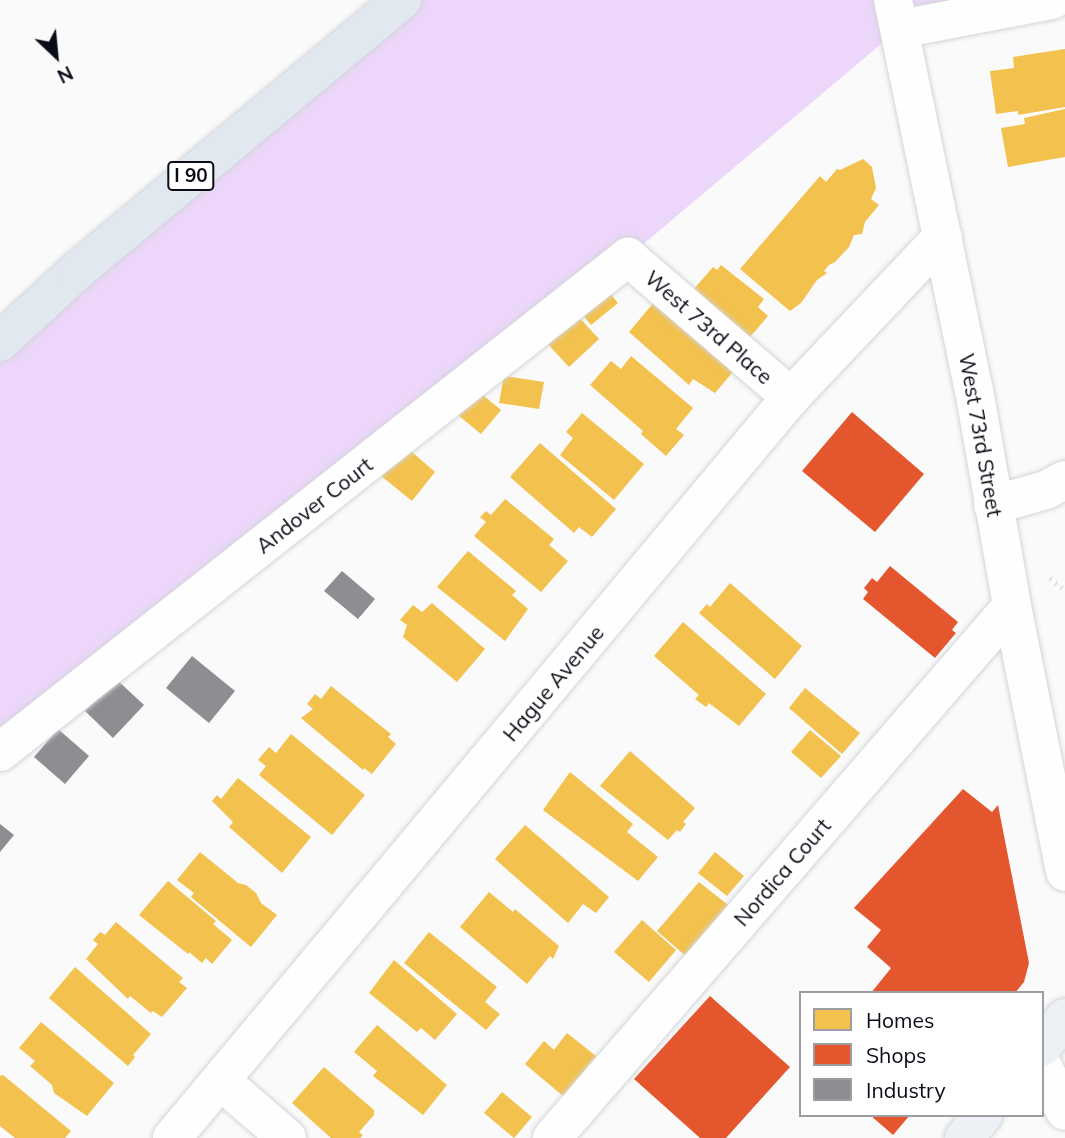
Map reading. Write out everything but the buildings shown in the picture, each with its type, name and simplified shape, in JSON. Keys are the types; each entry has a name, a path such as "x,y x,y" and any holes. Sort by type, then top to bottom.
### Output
{"highway":[{"name":"I 90","path":"0,342 78,270 398,4"}],"main road":[{"path":"1044,1044 1065,1018"},
{"path":"964,1138 982,1117"}],"street":[{"path":"896,15 1052,0"},
{"name":"West 73rd Street","path":"896,15 943,236 1065,872"},
{"name":"Hague Avenue","path":"172,1138 791,397 943,236"},
{"name":"West 73rd Place","path":"628,257 791,397"},
{"name":"Andover Court","path":"0,752 628,257"},
{"path":"993,505 1046,489 1065,480"},
{"name":"Nordica Court","path":"552,1138 1012,606"},
{"path":"1044,1069 1065,1111"},
{"path":"221,1081 287,1138"}],"path":[{"path":"1050,578 1065,590"}],"shaded area":[{"path":"407,0 1052,0 899,29 628,257 0,752 0,342"}]}
